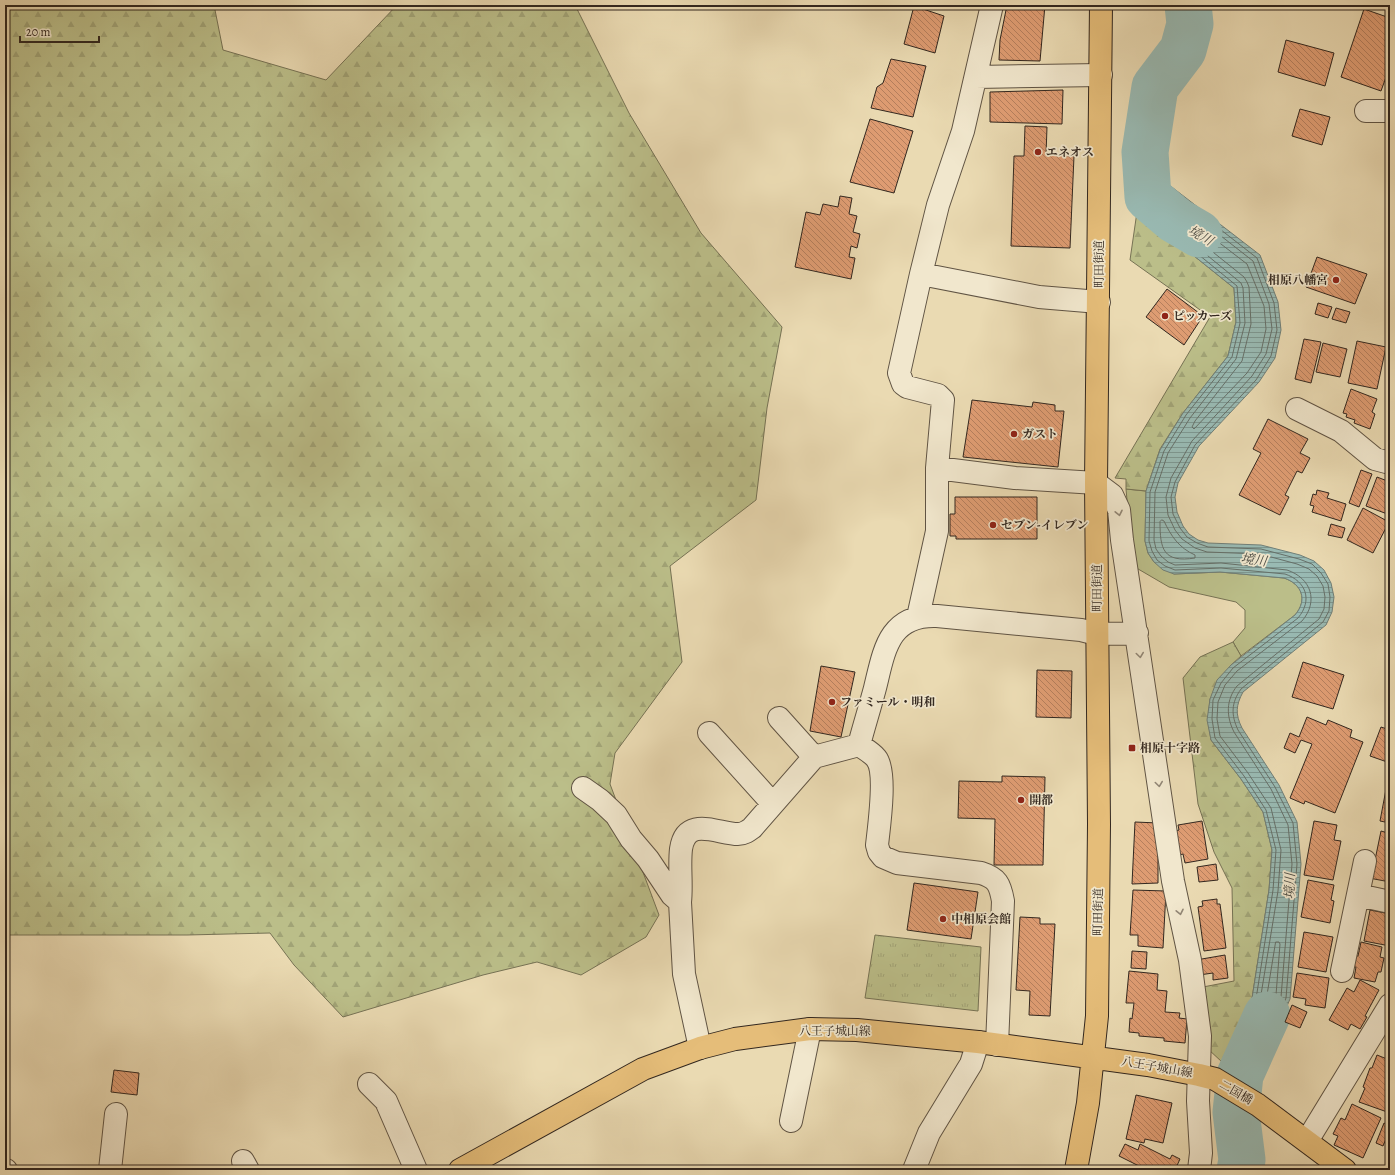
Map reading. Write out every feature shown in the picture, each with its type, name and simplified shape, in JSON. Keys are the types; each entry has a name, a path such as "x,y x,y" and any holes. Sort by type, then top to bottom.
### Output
{"main road":[{"name":"町田街道","path":"1076,1170 1088,1103 1094,1057 1097,1016 1099,824 1096,483 1101,5"},
{"name":"八王子城山線","path":"460,1170 643,1069 700,1048 735,1039 810,1029 877,1032 988,1044 1148,1065 1207,1077"},
{"name":"二国橋","path":"1207,1077 1258,1105 1307,1141"},
{"path":"1307,1141 1345,1170"}],"street":[{"path":"918,617 936,536 937,468 943,400 938,395 907,387 903,384 899,373 920,274 938,205 963,131 992,5"},
{"path":"976,77 1101,75"},
{"path":"1366,111 1390,110"},
{"path":"920,274 1038,297 1099,302"},
{"path":"1297,409 1341,431 1374,459 1390,463"},
{"path":"937,468 1015,478 1096,483 1112,495 1119,510 1122,540 1173,881 1191,968 1207,1077 1198,1100 1202,1154 1200,1170"},
{"path":"860,745 887,642 895,631 918,617 937,616 1082,630 1097,634 1137,633"},
{"path":"779,718 814,757"},
{"path":"709,734 773,804"},
{"path":"700,1048 684,974 680,902 681,849 684,839 695,829 703,828 738,834 744,833 752,828 814,757 860,745"},
{"path":"860,745 877,759 880,766 882,780 877,845 879,852 883,857 897,863 981,873 992,877 999,885 1003,900 988,1044 971,1064 929,1133 914,1170"},
{"path":"583,788 600,800 616,815 672,895 680,902"},
{"path":"1342,971 1365,861"},
{"path":"1358,895 1390,902"},
{"path":"1307,1141 1390,1005"},
{"path":"791,1121 810,1029"},
{"path":"369,1084 386,1101 416,1170"},
{"path":"110,1170 116,1114"}],"green space":[{"path":"5,5 214,5 223,50 326,80 397,5 575,5 629,113 701,233 782,327 767,408 756,500 670,566 682,662 615,753 610,784 659,915 646,937 581,975 537,962 483,975 343,1017 294,965 270,933 187,935 5,935"},
{"path":"1138,205 1163,231 1234,288 1236,322 1228,356 1183,413 1160,449 1146,491 1126,489 1126,479 1115,478 1210,317 1130,260"},
{"path":"1126,489 1146,491 1145,541 1148,553 1154,562 1174,574 1220,572 1284,578 1295,584 1301,593 1301,604 1295,615 1241,656 1233,642 1245,628 1245,610 1236,602 1169,587 1133,566"},
{"path":"1233,642 1241,656 1231,665 1210,699 1208,720 1211,740 1241,779 1263,812 1272,850 1269,890 1250,1011 1222,1062 1208,1049 1203,987 1234,981 1232,888 1214,852 1198,804 1183,678 1200,657"},
{"path":"875,935 981,947 978,1011 865,998"}],"water":[{"path":"1164,181 1260,255 1278,302 1281,330 1275,358 1259,382 1199,446 1178,483 1175,497 1177,512 1183,526 1189,534 1198,540 1208,543 1261,545 1300,555 1314,561 1324,570 1331,583 1334,597 1332,612 1326,625 1243,692 1237,710 1242,728 1279,785 1297,822 1301,864 1290,999 1254,1083 1222,1062 1250,1011 1269,890 1272,850 1263,812 1241,779 1211,740 1207,720 1210,699 1217,680 1231,665 1295,615 1299,609 1302,598 1299,588 1284,578 1220,572 1174,574 1163,570 1154,562 1148,553 1145,541 1146,491 1160,450 1183,413 1228,356 1236,322 1234,288 1163,231 1138,205"},
{"path":"1215,1106 1247,1116 1254,1161 1251,1170 1229,1170 1231,1152"}],"building":[{"path":"1007,5 1045,5 1040,61 999,60 1000,40"},
{"path":"914,6 944,16 935,53 904,44"},
{"path":"1364,9 1390,18 1390,66 1381,91 1341,77"},
{"path":"1286,40 1334,53 1325,86 1278,72"},
{"path":"891,59 926,66 913,117 871,108 877,87 883,83"},
{"path":"1063,90 1062,124 990,122 990,92"},
{"path":"1300,109 1330,117 1322,145 1292,136"},
{"path":"870,119 913,131 894,193 850,182"},
{"path":"1025,126 1047,127 1046,155 1074,156 1070,248 1011,246 1014,156 1024,156"},
{"path":"840,196 852,198 849,214 857,216 853,232 860,234 857,248 851,246 849,257 855,258 851,279 795,267 806,212 820,215 823,204 838,207"},
{"name":"相原八幡宮","path":"1317,257 1367,274 1355,304 1306,287"},
{"path":"1167,289 1203,316 1184,345 1146,317"},
{"path":"1318,303 1332,307 1328,318 1315,314"},
{"path":"1336,308 1350,312 1346,323 1332,319"},
{"path":"1304,339 1321,342 1311,383 1295,379"},
{"path":"1357,341 1386,347 1377,389 1348,383"},
{"path":"1323,343 1347,349 1340,377 1316,372"},
{"path":"1351,389 1377,399 1372,412 1375,414 1370,429 1354,423 1355,420 1346,417 1347,414 1343,413"},
{"name":"ガスト","path":"972,400 1032,407 1033,402 1055,405 1055,411 1064,411 1058,467 963,457"},
{"path":"1268,419 1308,439 1300,453 1310,458 1302,473 1297,471 1285,495 1289,497 1280,515 1239,495 1261,453 1253,449"},
{"path":"1361,470 1372,474 1359,507 1349,503"},
{"path":"1377,477 1390,482 1390,515 1366,506"},
{"path":"1317,490 1329,493 1327,498 1346,504 1341,521 1312,512 1314,506 1310,505 1313,494 1316,495"},
{"name":"セブン-イレブン","path":"955,497 1037,497 1037,539 956,539 956,536 950,536 950,514 955,514"},
{"path":"1363,508 1389,522 1373,553 1347,540"},
{"path":"1331,524 1345,528 1342,538 1328,535"},
{"path":"1303,662 1344,675 1333,709 1292,697"},
{"name":"ファミール・明和","path":"821,666 855,672 841,737 810,731"},
{"path":"1037,670 1072,671 1071,718 1036,717"},
{"path":"1307,717 1326,725 1328,720 1352,730 1350,737 1363,742 1335,813 1305,801 1304,804 1290,798 1312,744 1301,740 1295,753 1284,748 1290,733 1299,737"},
{"path":"1381,727 1390,730 1390,763 1370,756"},
{"path":"1002,776 1045,777 1043,865 994,865 995,819 958,818 959,781 1002,782"},
{"path":"1387,784 1390,785 1390,823 1380,821"},
{"path":"1202,821 1208,859 1185,863 1183,854 1179,855 1175,831 1179,830 1178,825"},
{"path":"1314,821 1337,825 1334,840 1341,841 1333,880 1304,875"},
{"path":"1135,822 1158,823 1158,883 1132,884"},
{"path":"1388,830 1390,830 1390,882 1369,878 1375,860 1381,831 1388,833"},
{"path":"1216,864 1218,880 1199,882 1197,867"},
{"path":"1308,880 1334,885 1331,900 1334,901 1330,923 1301,917"},
{"path":"914,883 978,892 971,939 907,930"},
{"path":"1133,890 1166,891 1163,948 1138,946 1138,935 1130,935"},
{"path":"1217,899 1217,904 1220,904 1226,948 1204,951 1198,907 1203,906 1202,901"},
{"path":"1370,910 1390,914 1390,946 1364,941"},
{"path":"1020,917 1040,918 1040,924 1055,924 1050,1016 1029,1015 1030,991 1016,990"},
{"path":"1304,932 1333,937 1326,972 1298,967"},
{"path":"1361,942 1382,947 1380,957 1384,958 1381,972 1378,972 1375,982 1354,978 1356,967 1353,967 1355,956 1358,956"},
{"path":"1132,951 1147,952 1146,969 1131,968"},
{"path":"1225,955 1228,978 1213,980 1213,973 1199,975 1196,960"},
{"path":"1129,971 1158,974 1157,990 1167,991 1165,1012 1180,1013 1179,1018 1187,1019 1185,1043 1164,1041 1164,1038 1139,1036 1139,1033 1129,1032 1130,1018 1132,1019 1134,1003 1126,1003"},
{"path":"1297,973 1329,978 1325,1008 1305,1005 1306,999 1293,997"},
{"path":"1360,980 1379,990 1360,1029 1351,1024 1348,1030 1329,1020 1347,988 1354,992"},
{"path":"1292,1005 1307,1012 1300,1028 1285,1022"},
{"path":"1390,1052 1390,1113 1359,1102 1365,1088 1363,1087 1370,1068 1372,1068 1377,1055 1387,1059"},
{"path":"114,1070 139,1073 137,1095 111,1092"},
{"path":"1136,1095 1172,1103 1163,1143 1145,1139 1144,1143 1126,1139"},
{"path":"1352,1104 1381,1118 1363,1158 1334,1145 1338,1136 1333,1134 1341,1118 1345,1120"},
{"path":"1384,1123 1390,1126 1390,1129 1383,1146 1376,1143"},
{"path":"1125,1144 1138,1150 1140,1144 1170,1159 1172,1155 1180,1159 1175,1170 1147,1170 1119,1156"}],"waterway":[{"name":"境川","path":"1188,5 1190,24 1183,50 1155,87 1145,152 1148,197 1175,220 1199,234"},
{"name":"境川","path":"1240,1170 1242,1160 1236,1112 1240,1075 1267,1015"}],"place":[{"name":"エネオス","path":"1038,152"},
{"name":"相原八幡宮","path":"1336,280"},
{"name":"ピッカーズ","path":"1165,316"},
{"name":"ガスト","path":"1014,434"},
{"name":"セブン-イレブン","path":"993,525"},
{"name":"ファミール・明和","path":"832,702"},
{"name":"相原十字路","path":"1132,748"},
{"name":"開都","path":"1021,800"},
{"name":"中相原会館","path":"943,919"}]}
